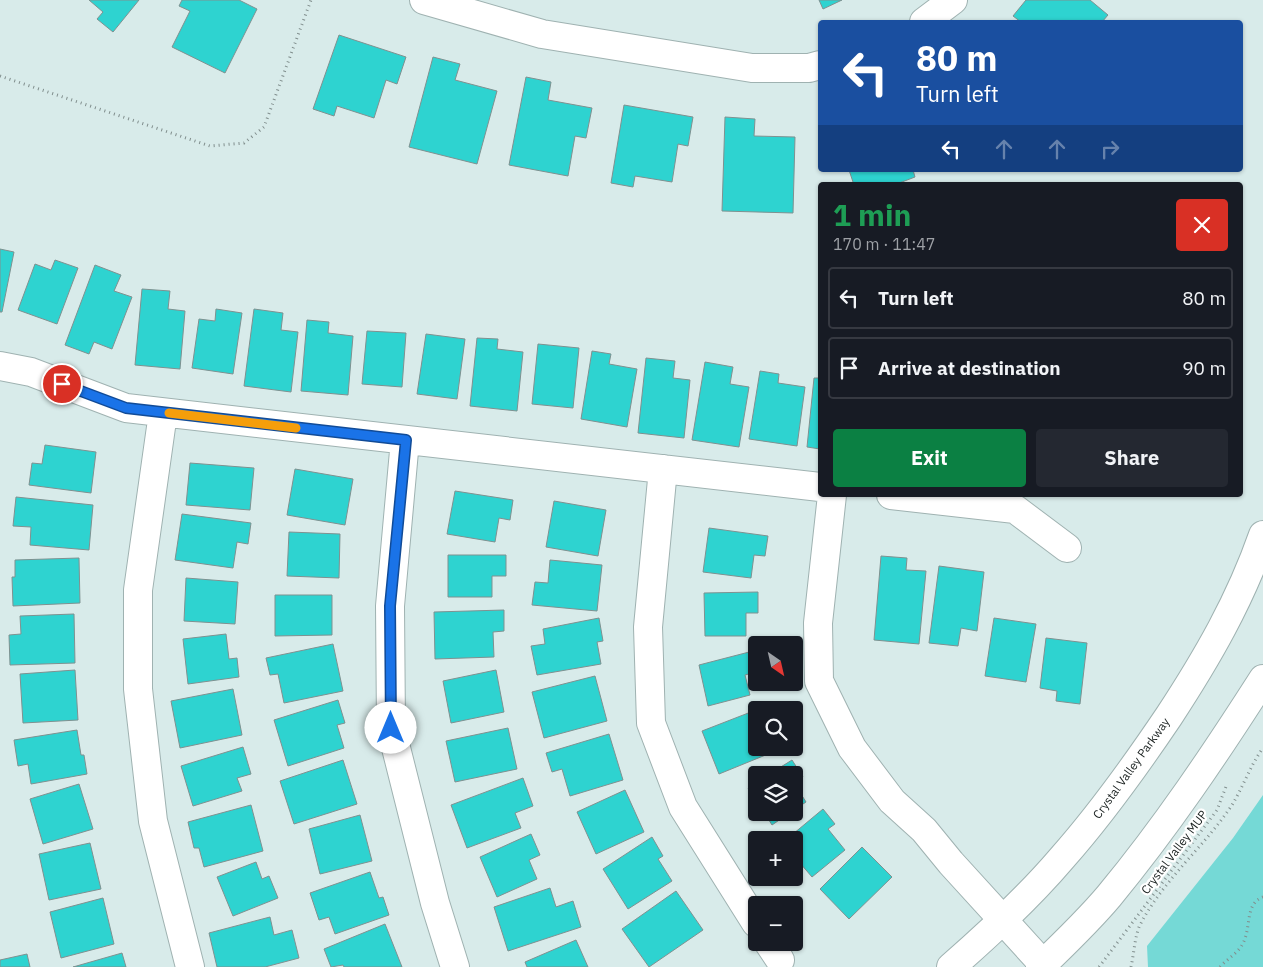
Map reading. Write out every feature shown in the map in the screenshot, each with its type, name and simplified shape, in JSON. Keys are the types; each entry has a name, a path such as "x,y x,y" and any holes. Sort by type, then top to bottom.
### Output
{"street":[{"path":"424,0 542,34 752,68 809,68 818,66"},
{"path":"927,20 953,0"},
{"path":"0,366 31,372 126,408 818,487"},
{"path":"163,413 138,590 138,689 153,821 190,967"},
{"path":"406,440 390,606 391,728 434,903 455,967"},
{"path":"663,469 648,627 651,723 683,807 748,910"},
{"path":"832,497 818,623 819,681 852,748 892,801 924,830 1042,966 1108,897 1149,845 1192,789 1263,679"},
{"path":"910,497 1015,509 1068,548"},
{"name":"Crystal Valley Parkway","path":"951,967 1004,920 1062,858 1143,754 1212,649 1235,602 1263,535"}],"path":[{"path":"0,76 210,146 244,143 264,127 311,0"},
{"path":"1131,967 1140,924 1176,872 1232,804 1252,764 1263,748"},
{"name":"Crystal Valley MUP","path":"1099,967 1217,810 1228,782"},
{"path":"1220,967 1242,945 1247,935 1251,909 1255,901 1263,897"}],"shaded area":[{"path":"1263,795 1263,967 1148,967 1147,946 1233,838"}],"building":[{"path":"89,0 139,0 113,32 97,19 103,12"},
{"path":"182,0 239,0 257,9 225,73 172,47 190,11 179,6"},
{"path":"819,0 842,0 823,9"},
{"path":"1026,0 1090,0 1108,15 1104,20 1018,20 1013,16"},
{"path":"339,35 406,57 397,84 386,80 374,118 337,106 334,116 313,109"},
{"path":"433,57 460,64 455,80 497,91 477,164 409,147"},
{"path":"526,77 551,82 548,100 592,108 586,138 575,136 568,176 509,165"},
{"path":"624,105 693,117 688,146 678,144 672,182 635,176 633,187 611,183"},
{"path":"725,117 755,119 754,136 795,137 793,213 722,211"},
{"path":"850,172 914,172 915,177 902,182 853,182"},
{"path":"0,249 14,252 2,312 0,312"},
{"path":"55,260 78,268 57,324 18,310 35,264 51,270"},
{"path":"95,265 121,275 114,291 132,297 112,349 94,342 89,354 65,345"},
{"path":"142,289 170,291 168,309 185,311 180,369 135,365"},
{"path":"216,309 242,313 233,374 192,368 199,319 215,321"},
{"path":"254,309 283,313 281,330 298,332 291,392 244,386"},
{"path":"307,320 329,322 328,333 353,336 348,395 301,391"},
{"path":"367,331 406,333 402,387 362,384"},
{"path":"426,334 465,339 457,399 417,394"},
{"path":"477,338 498,339 497,349 523,352 517,411 470,406"},
{"path":"538,344 579,348 573,408 532,404"},
{"path":"592,351 611,354 609,364 637,369 627,427 581,419"},
{"path":"646,358 675,361 673,378 690,380 684,438 638,433"},
{"path":"705,362 733,367 730,384 749,387 739,447 692,440"},
{"path":"760,371 779,374 778,383 805,387 797,446 749,439"},
{"path":"814,378 818,378 818,449 807,447"},
{"path":"45,445 96,452 91,493 29,485 32,463 42,464"},
{"path":"190,463 254,468 250,510 186,505"},
{"path":"295,469 353,479 345,525 287,515"},
{"path":"455,491 513,500 510,520 499,518 495,542 447,534"},
{"path":"16,497 93,505 89,550 30,545 31,527 13,526"},
{"path":"554,501 606,510 598,556 546,547"},
{"path":"182,514 251,523 248,544 237,542 233,568 175,560"},
{"path":"709,528 768,536 765,556 754,555 751,578 703,572"},
{"path":"289,532 340,534 339,578 287,576"},
{"path":"448,555 506,555 506,576 492,576 492,597 448,597"},
{"path":"881,556 907,558 906,570 926,571 919,644 874,640"},
{"path":"79,558 80,603 13,606 12,577 15,577 15,560"},
{"path":"550,560 602,565 597,611 532,605 535,582 548,583"},
{"path":"939,566 984,572 977,631 961,628 958,646 929,643"},
{"path":"186,578 238,582 235,624 184,621"},
{"path":"758,592 758,613 746,613 746,636 705,636 704,593"},
{"path":"275,595 332,595 332,635 275,636"},
{"path":"504,610 504,631 493,632 494,657 435,659 434,612"},
{"path":"74,614 75,663 10,665 9,635 21,634 20,616"},
{"path":"599,618 603,641 597,642 601,664 537,675 531,646 545,644 543,629"},
{"path":"994,618 1036,624 1026,682 985,676"},
{"path":"226,634 229,659 237,658 239,677 188,684 183,639"},
{"path":"1046,638 1087,643 1080,704 1056,701 1057,691 1040,688"},
{"path":"333,644 343,691 284,703 278,674 270,675 266,658"},
{"path":"748,652 748,674 745,675 750,695 708,706 699,665"},
{"path":"75,670 78,720 23,723 20,674"},
{"path":"496,670 504,712 451,723 443,681"},
{"path":"595,676 607,721 544,738 532,692"},
{"path":"233,689 242,735 180,748 171,701"},
{"path":"338,700 345,723 337,725 344,748 288,766 274,720"},
{"path":"748,713 748,756 763,756 719,774 702,731"},
{"path":"508,728 517,769 455,782 446,741"},
{"path":"77,730 81,755 84,755 87,774 31,784 28,764 18,766 14,740"},
{"path":"609,734 623,780 570,796 562,769 552,772 546,753"},
{"path":"243,747 251,774 237,778 242,791 193,806 181,766"},
{"path":"343,760 357,804 294,824 280,781"},
{"path":"792,760 796,766 782,766"},
{"path":"523,778 533,806 515,813 521,828 467,848 451,805"},
{"path":"79,784 93,829 43,844 30,799"},
{"path":"625,790 644,832 596,854 577,812"},
{"path":"251,805 263,851 204,867 199,848 194,848 188,822"},
{"path":"823,809 835,824 828,829 845,850 812,877 803,866 803,831 797,831"},
{"path":"360,815 372,861 320,874 309,829"},
{"path":"770,821 778,821 772,825"},
{"path":"531,834 540,855 529,860 537,879 497,897 480,857"},
{"path":"652,837 663,856 658,859 672,881 628,909 603,869"},
{"path":"90,843 101,889 49,900 39,854"},
{"path":"862,847 892,877 849,919 820,889"},
{"path":"256,862 262,879 269,876 278,898 233,916 217,877"},
{"path":"370,872 379,898 383,897 389,915 335,934 329,917 319,920 310,893"},
{"path":"550,888 556,907 573,901 581,927 508,951 494,907"},
{"path":"676,891 703,930 649,967 622,929"},
{"path":"103,898 114,944 61,958 50,912"},
{"path":"270,917 274,935 292,930 299,958 265,967 217,967 209,933"},
{"path":"385,924 402,967 344,967 343,965 331,967 324,949"},
{"path":"576,940 588,967 527,967 525,962"},
{"path":"122,953 126,967 73,967"},
{"path":"27,954 30,967 0,967 0,960"}],"slow traffic":[{"path":"169,413 296,428"}],"route":[{"path":"62,384 126,408 406,440 390,606 391,728"}]}
